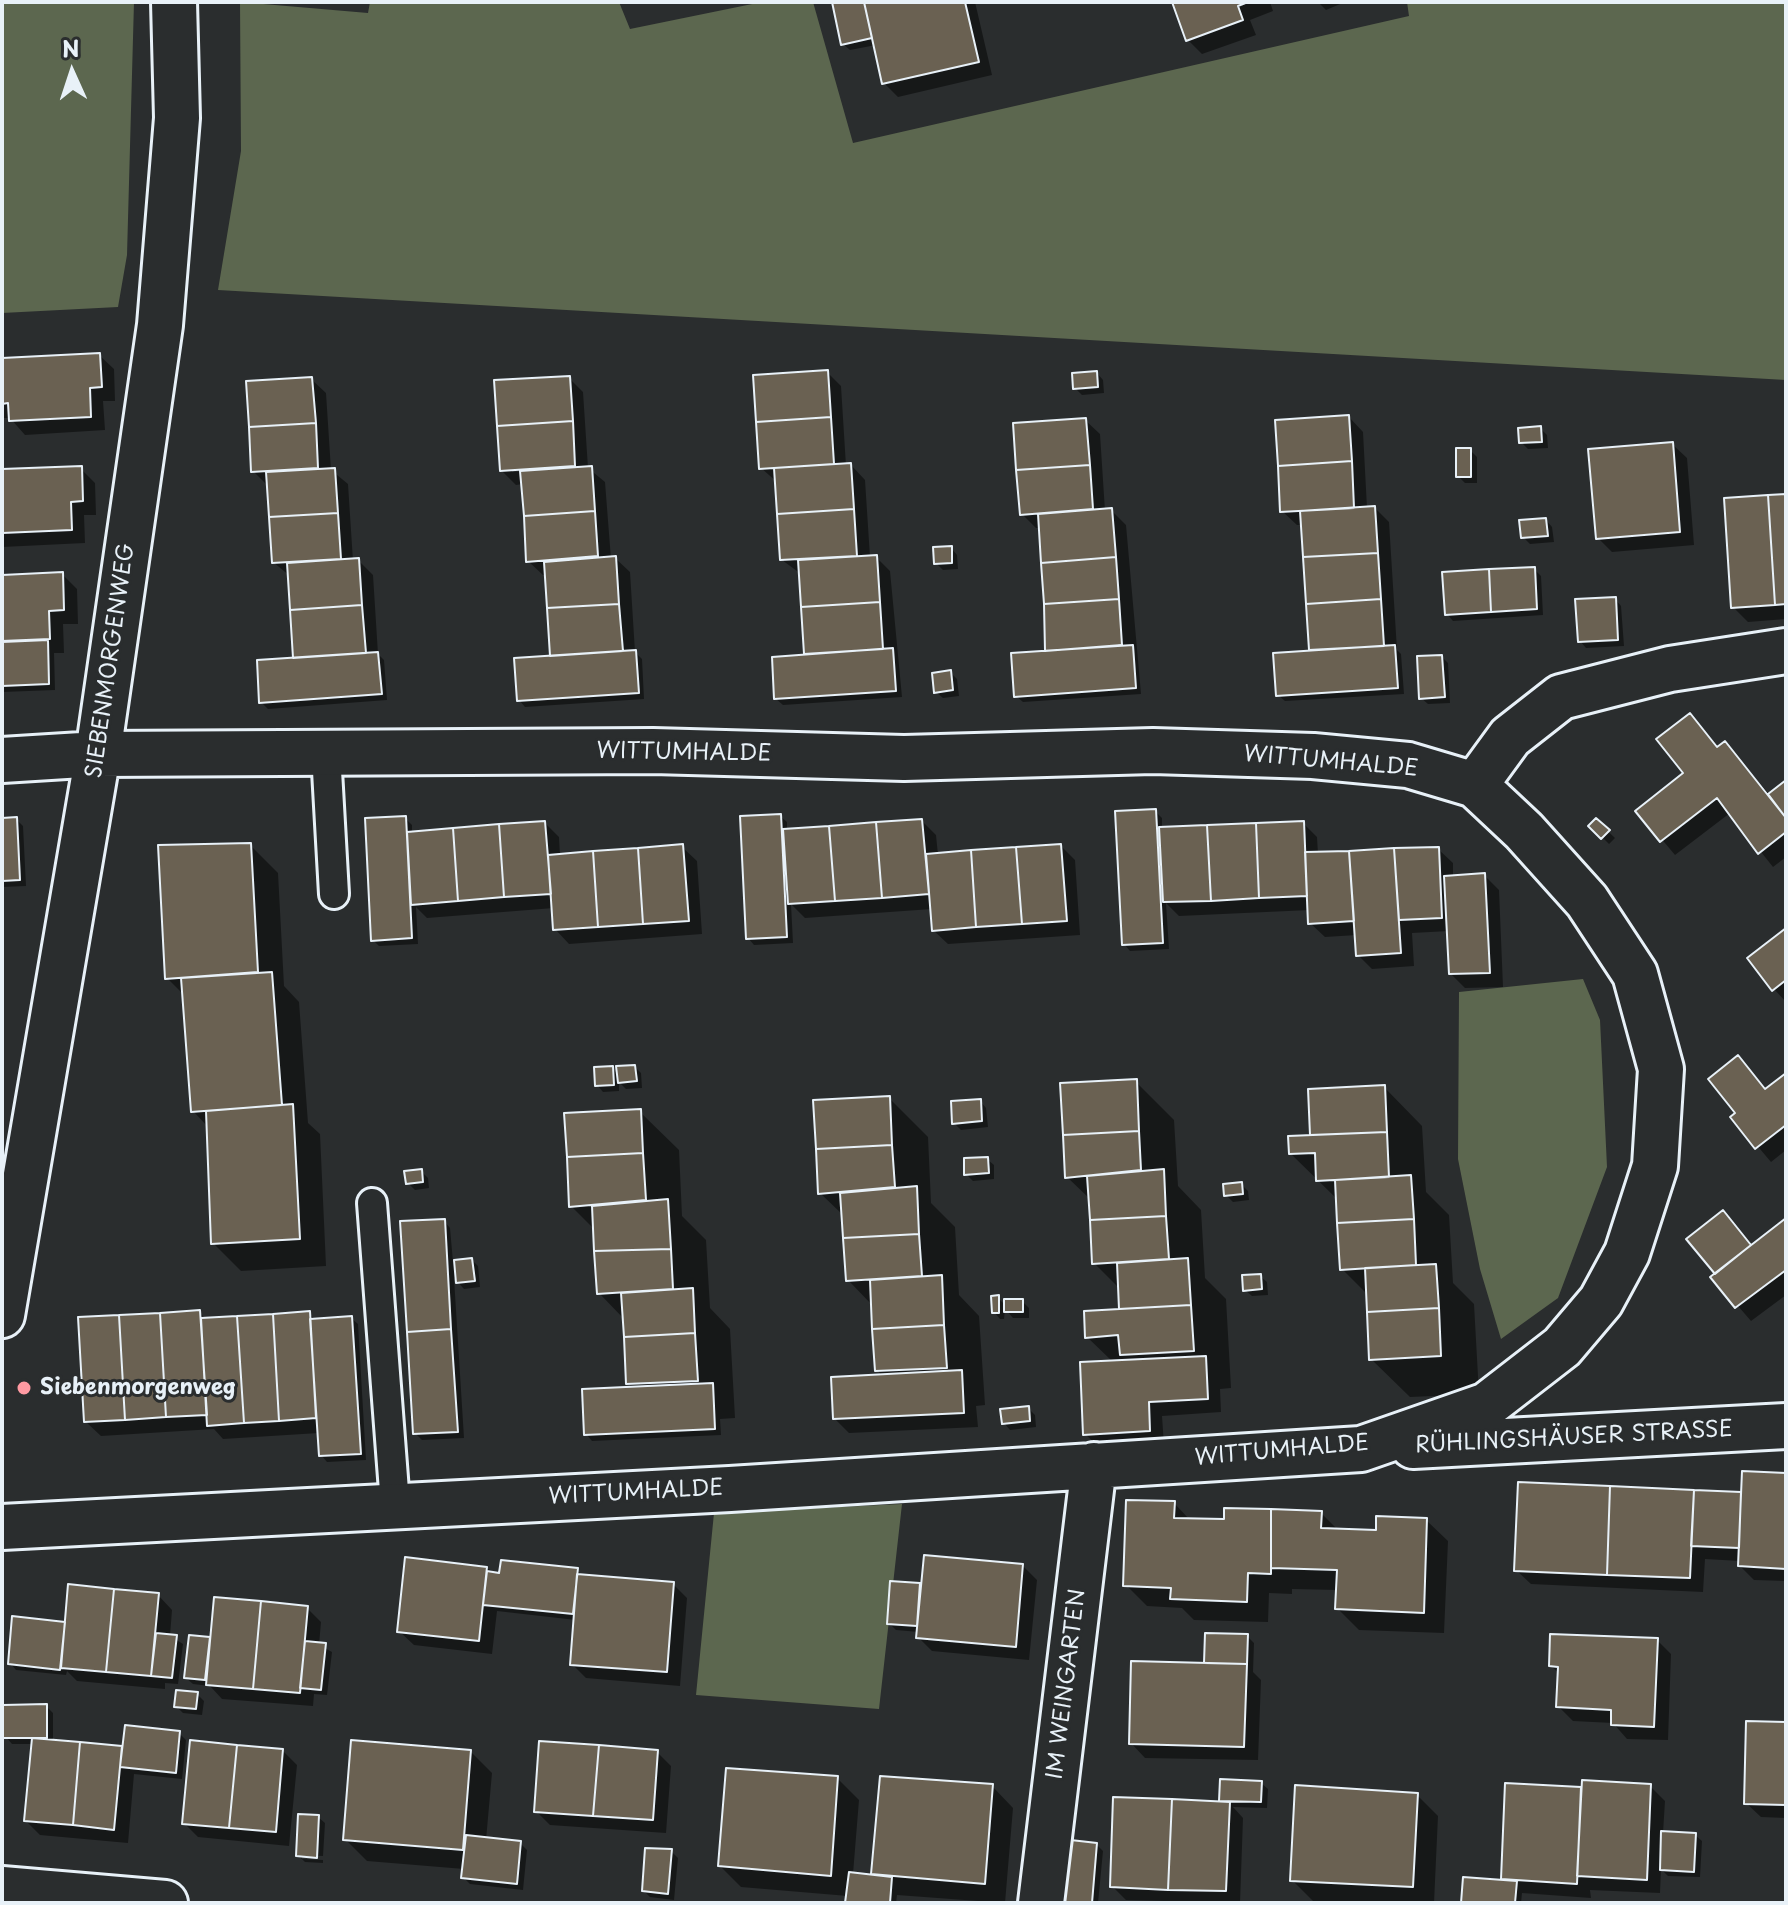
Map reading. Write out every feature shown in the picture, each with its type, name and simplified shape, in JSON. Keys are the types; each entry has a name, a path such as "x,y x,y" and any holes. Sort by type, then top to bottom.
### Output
{"street":[{"name":"SIEBENMORGENWEG","path":"2,1315 98,754 162,303 177,118 174,2"},
{"path":"1475,785 1510,737 1561,697 1670,669 1786,651"},
{"name":"WITTUMHALDE","path":"2,760 98,754 653,751 904,758 1167,751 1313,756 1408,765 1475,785 1524,831 1587,901 1635,974 1661,1069 1655,1166 1627,1253 1601,1301 1562,1347 1487,1405 1361,1449 730,1489 395,1504 2,1527"},
{"name":"RÜHLINGSHÄUSER STRASSE","path":"1361,1449 1786,1426"},
{"name":"IM WEINGARTEN","path":"1041,1903 1094,1465"},
{"path":"2,1889 165,1903"}],"lane":[{"path":"326,753 334,894"},
{"path":"372,1203 395,1504"}],"green space":[{"path":"2,2 134,2 127,255 118,307 2,313"},
{"path":"240,2 368,13 370,2 619,2 630,29 762,2 813,2 853,143 1409,16 1407,2 1786,2 1786,380 218,290 241,151"},
{"path":"1583,979 1600,1020 1607,1167 1558,1298 1501,1339 1480,1269 1458,1159 1459,992"},
{"path":"902,1504 879,1709 696,1695 714,1513"}],"building":[{"path":"832,2 864,2 872,38 841,45"},
{"path":"864,2 965,2 979,62 882,84"},
{"path":"1172,2 1248,2 1238,6 1243,20 1186,41"},
{"path":"100,353 102,387 90,388 91,417 9,421 8,403 2,404 2,358"},
{"path":"828,370 831,417 756,422 753,375"},
{"path":"1097,371 1098,387 1073,389 1072,373"},
{"path":"570,376 573,421 497,426 494,380"},
{"path":"312,377 316,423 249,427 246,381"},
{"path":"1349,415 1352,461 1278,466 1275,420"},
{"path":"831,417 834,464 759,469 756,422"},
{"path":"1086,418 1090,465 1016,470 1013,423"},
{"path":"573,421 575,466 500,471 497,426"},
{"path":"316,423 318,468 251,472 249,427"},
{"path":"1541,426 1542,442 1519,443 1518,428"},
{"path":"1673,442 1680,532 1596,539 1588,449"},
{"path":"1456,448 1471,448 1471,477 1456,477"},
{"path":"1352,461 1354,508 1280,512 1278,466"},
{"path":"851,463 854,509 777,514 774,468"},
{"path":"1090,465 1093,509 1020,515 1016,470"},
{"path":"82,466 83,501 71,502 72,530 2,533 2,469"},
{"path":"592,466 595,511 524,516 520,471"},
{"path":"335,468 338,513 269,517 266,472"},
{"path":"1786,494 1786,604 1775,605 1768,495"},
{"path":"1768,495 1775,605 1731,608 1724,498"},
{"path":"1375,506 1378,553 1303,557 1300,511"},
{"path":"1112,508 1116,557 1041,563 1038,514"},
{"path":"854,509 857,556 780,560 777,514"},
{"path":"595,511 598,556 526,562 524,516"},
{"path":"338,513 341,559 272,563 269,517"},
{"path":"1546,518 1548,536 1521,538 1519,520"},
{"path":"952,546 952,563 934,564 933,547"},
{"path":"1378,553 1381,599 1306,604 1303,557"},
{"path":"877,555 880,602 801,607 798,560"},
{"path":"616,556 619,604 547,608 544,562"},
{"path":"1116,557 1119,599 1044,604 1041,563"},
{"path":"359,558 362,605 290,610 287,563"},
{"path":"1535,567 1537,609 1491,612 1489,569"},
{"path":"1489,569 1491,612 1445,615 1442,572"},
{"path":"63,572 64,610 49,611 50,639 2,641 2,575"},
{"path":"1616,597 1618,640 1578,642 1575,599"},
{"path":"1119,599 1122,645 1045,651 1044,604"},
{"path":"1381,599 1384,646 1309,650 1306,604"},
{"path":"880,602 883,649 804,654 801,607"},
{"path":"619,604 623,651 550,656 547,608"},
{"path":"362,605 366,653 293,658 290,610"},
{"path":"48,640 49,684 2,686 2,642"},
{"path":"1133,645 1136,688 1014,697 1011,653"},
{"path":"1395,645 1398,688 1276,696 1273,653"},
{"path":"893,648 896,691 774,699 772,657"},
{"path":"636,650 639,693 517,701 514,658"},
{"path":"378,652 382,694 259,703 257,660"},
{"path":"1442,655 1445,697 1419,699 1417,656"},
{"path":"951,670 953,690 934,693 932,673"},
{"path":"1690,713 1717,747 1725,741 1786,818 1786,832 1758,854 1717,798 1660,842 1635,811 1683,773 1656,739"},
{"path":"1786,780 1786,818 1768,794"},
{"path":"1156,809 1163,943 1122,945 1115,811"},
{"path":"781,814 787,937 746,939 740,816"},
{"path":"406,816 412,938 371,941 365,818"},
{"path":"17,817 20,880 2,881 2,818"},
{"path":"1596,818 1610,830 1601,839 1588,826"},
{"path":"922,819 929,894 882,898 876,822"},
{"path":"545,821 551,894 504,897 499,824"},
{"path":"1304,821 1307,896 1259,898 1256,823"},
{"path":"876,822 882,898 835,901 829,826"},
{"path":"1256,823 1259,898 1211,901 1207,825"},
{"path":"499,824 504,897 458,901 453,828"},
{"path":"1207,825 1211,901 1163,902 1159,827"},
{"path":"829,826 835,901 788,904 783,829"},
{"path":"453,828 458,901 411,905 407,832"},
{"path":"251,843 258,972 165,979 158,845"},
{"path":"683,844 689,921 643,924 638,848"},
{"path":"1061,844 1067,921 1022,924 1016,847"},
{"path":"1016,847 1022,924 976,927 971,850"},
{"path":"1439,847 1442,918 1399,920 1394,848"},
{"path":"638,848 643,924 598,927 593,851"},
{"path":"1394,848 1401,953 1356,956 1349,851"},
{"path":"971,850 976,927 932,931 926,854"},
{"path":"593,851 598,927 553,930 548,855"},
{"path":"1349,851 1354,921 1308,924 1305,852"},
{"path":"1485,873 1490,973 1449,974 1444,876"},
{"path":"1786,928 1786,980 1772,991 1747,958"},
{"path":"272,972 282,1105 191,1112 181,978"},
{"path":"1738,1055 1765,1089 1786,1073 1786,1125 1755,1149 1730,1117 1735,1113 1708,1079"},
{"path":"635,1065 637,1081 618,1083 616,1066"},
{"path":"613,1066 614,1085 595,1086 594,1067"},
{"path":"1137,1079 1139,1131 1063,1135 1060,1083"},
{"path":"1385,1085 1387,1132 1310,1135 1308,1089"},
{"path":"890,1096 892,1145 816,1149 813,1100"},
{"path":"981,1099 982,1121 952,1124 951,1101"},
{"path":"293,1104 300,1239 211,1244 206,1111"},
{"path":"641,1109 643,1153 567,1157 564,1113"},
{"path":"1139,1131 1141,1170 1065,1178 1063,1135"},
{"path":"1387,1132 1389,1177 1316,1181 1315,1153 1289,1154 1288,1136"},
{"path":"892,1145 895,1187 818,1194 816,1149"},
{"path":"643,1153 646,1200 569,1207 567,1157"},
{"path":"988,1157 989,1173 964,1175 964,1158"},
{"path":"422,1169 423,1182 406,1184 404,1171"},
{"path":"1164,1169 1166,1216 1090,1220 1087,1176"},
{"path":"1411,1175 1414,1219 1337,1223 1335,1180"},
{"path":"1242,1182 1243,1194 1224,1196 1223,1184"},
{"path":"917,1186 919,1234 843,1238 840,1193"},
{"path":"668,1199 671,1249 594,1251 592,1206"},
{"path":"1723,1210 1751,1245 1715,1274 1686,1239"},
{"path":"1166,1216 1169,1259 1092,1264 1090,1220"},
{"path":"1786,1218 1786,1270 1735,1308 1710,1277"},
{"path":"445,1219 451,1329 407,1332 400,1221"},
{"path":"1414,1219 1416,1265 1340,1270 1337,1223"},
{"path":"919,1234 922,1276 846,1281 843,1238"},
{"path":"671,1249 673,1289 597,1294 594,1251"},
{"path":"472,1258 475,1281 456,1283 454,1260"},
{"path":"1188,1258 1191,1305 1119,1309 1117,1263"},
{"path":"1436,1264 1439,1308 1367,1312 1365,1268"},
{"path":"1261,1274 1262,1289 1243,1291 1242,1275"},
{"path":"942,1275 944,1325 872,1329 870,1280"},
{"path":"693,1288 695,1333 624,1337 621,1293"},
{"path":"999,1295 999,1313 992,1313 991,1296"},
{"path":"1004,1299 1023,1299 1023,1312 1004,1312"},
{"path":"1191,1305 1194,1351 1120,1355 1118,1335 1085,1338 1084,1311"},
{"path":"1439,1308 1441,1356 1369,1360 1367,1312"},
{"path":"200,1310 207,1415 166,1417 160,1313"},
{"path":"310,1311 316,1418 279,1421 273,1314"},
{"path":"160,1313 166,1417 125,1420 119,1315"},
{"path":"273,1314 279,1421 244,1423 237,1316"},
{"path":"119,1315 125,1420 84,1422 78,1317"},
{"path":"237,1316 244,1423 207,1426 201,1318"},
{"path":"352,1316 361,1454 319,1456 310,1319"},
{"path":"944,1325 947,1368 875,1371 872,1329"},
{"path":"451,1329 458,1432 413,1434 407,1332"},
{"path":"695,1333 698,1381 626,1384 624,1337"},
{"path":"1206,1356 1208,1399 1149,1402 1150,1431 1083,1435 1080,1362"},
{"path":"962,1370 964,1413 833,1419 831,1377"},
{"path":"713,1383 715,1429 584,1435 582,1389"},
{"path":"1029,1406 1030,1421 1002,1424 1000,1409"},
{"path":"1742,1471 1786,1473 1786,1569 1738,1566"},
{"path":"1518,1482 1610,1486 1607,1575 1514,1571"},
{"path":"1610,1486 1694,1490 1690,1578 1607,1575"},
{"path":"1694,1490 1741,1492 1739,1548 1691,1546"},
{"path":"1126,1500 1175,1501 1174,1518 1224,1519 1224,1508 1271,1509 1271,1574 1248,1573 1247,1602 1170,1599 1171,1588 1123,1586"},
{"path":"1271,1509 1322,1511 1321,1528 1376,1530 1376,1516 1427,1518 1424,1613 1335,1609 1337,1570 1271,1568"},
{"path":"924,1555 1023,1564 1016,1647 916,1638"},
{"path":"405,1557 487,1567 479,1641 397,1632"},
{"path":"501,1560 578,1568 573,1614 483,1605 487,1571 499,1573"},
{"path":"577,1574 674,1582 667,1672 570,1665"},
{"path":"890,1581 920,1583 917,1626 887,1624"},
{"path":"68,1584 114,1589 106,1672 61,1668"},
{"path":"114,1589 159,1593 151,1676 106,1672"},
{"path":"214,1597 261,1601 253,1689 206,1685"},
{"path":"261,1601 308,1606 300,1693 253,1689"},
{"path":"12,1616 65,1622 60,1670 8,1664"},
{"path":"156,1633 177,1635 172,1678 151,1676"},
{"path":"1205,1633 1248,1634 1247,1664 1204,1663"},
{"path":"1550,1634 1658,1638 1654,1727 1611,1725 1611,1710 1556,1707 1558,1667 1549,1666"},
{"path":"189,1635 210,1637 205,1680 184,1678"},
{"path":"305,1641 326,1643 321,1690 300,1688"},
{"path":"1131,1661 1247,1664 1244,1747 1129,1744"},
{"path":"176,1690 198,1692 196,1709 174,1707"},
{"path":"47,1704 47,1738 3,1738 3,1705"},
{"path":"1746,1721 1786,1722 1786,1805 1744,1804"},
{"path":"125,1725 180,1731 176,1773 120,1767"},
{"path":"32,1738 80,1742 73,1825 24,1821"},
{"path":"190,1740 237,1745 229,1828 182,1824"},
{"path":"351,1740 471,1750 463,1850 343,1840"},
{"path":"539,1741 599,1745 593,1816 534,1812"},
{"path":"80,1742 122,1746 114,1830 73,1825"},
{"path":"237,1745 283,1749 276,1832 229,1828"},
{"path":"599,1745 658,1750 653,1820 593,1816"},
{"path":"726,1768 838,1776 831,1876 718,1866"},
{"path":"880,1776 993,1784 985,1884 871,1874"},
{"path":"1220,1779 1262,1781 1261,1802 1219,1801"},
{"path":"1582,1780 1651,1784 1647,1880 1577,1876"},
{"path":"1505,1783 1581,1787 1577,1884 1501,1879"},
{"path":"1295,1785 1418,1793 1413,1887 1290,1881"},
{"path":"1113,1797 1172,1799 1168,1890 1110,1887"},
{"path":"1172,1799 1230,1802 1226,1891 1168,1890"},
{"path":"298,1814 319,1815 317,1858 296,1856"},
{"path":"1661,1831 1696,1833 1694,1872 1660,1870"},
{"path":"466,1835 521,1841 517,1884 461,1878"},
{"path":"1062,1839 1097,1843 1092,1903 1057,1903"},
{"path":"645,1848 672,1849 668,1894 642,1891"},
{"path":"849,1872 892,1877 890,1903 845,1903"},
{"path":"1463,1877 1517,1881 1515,1903 1461,1903"}],"place":[{"name":"Siebenmorgenweg","path":"24,1388"}]}
